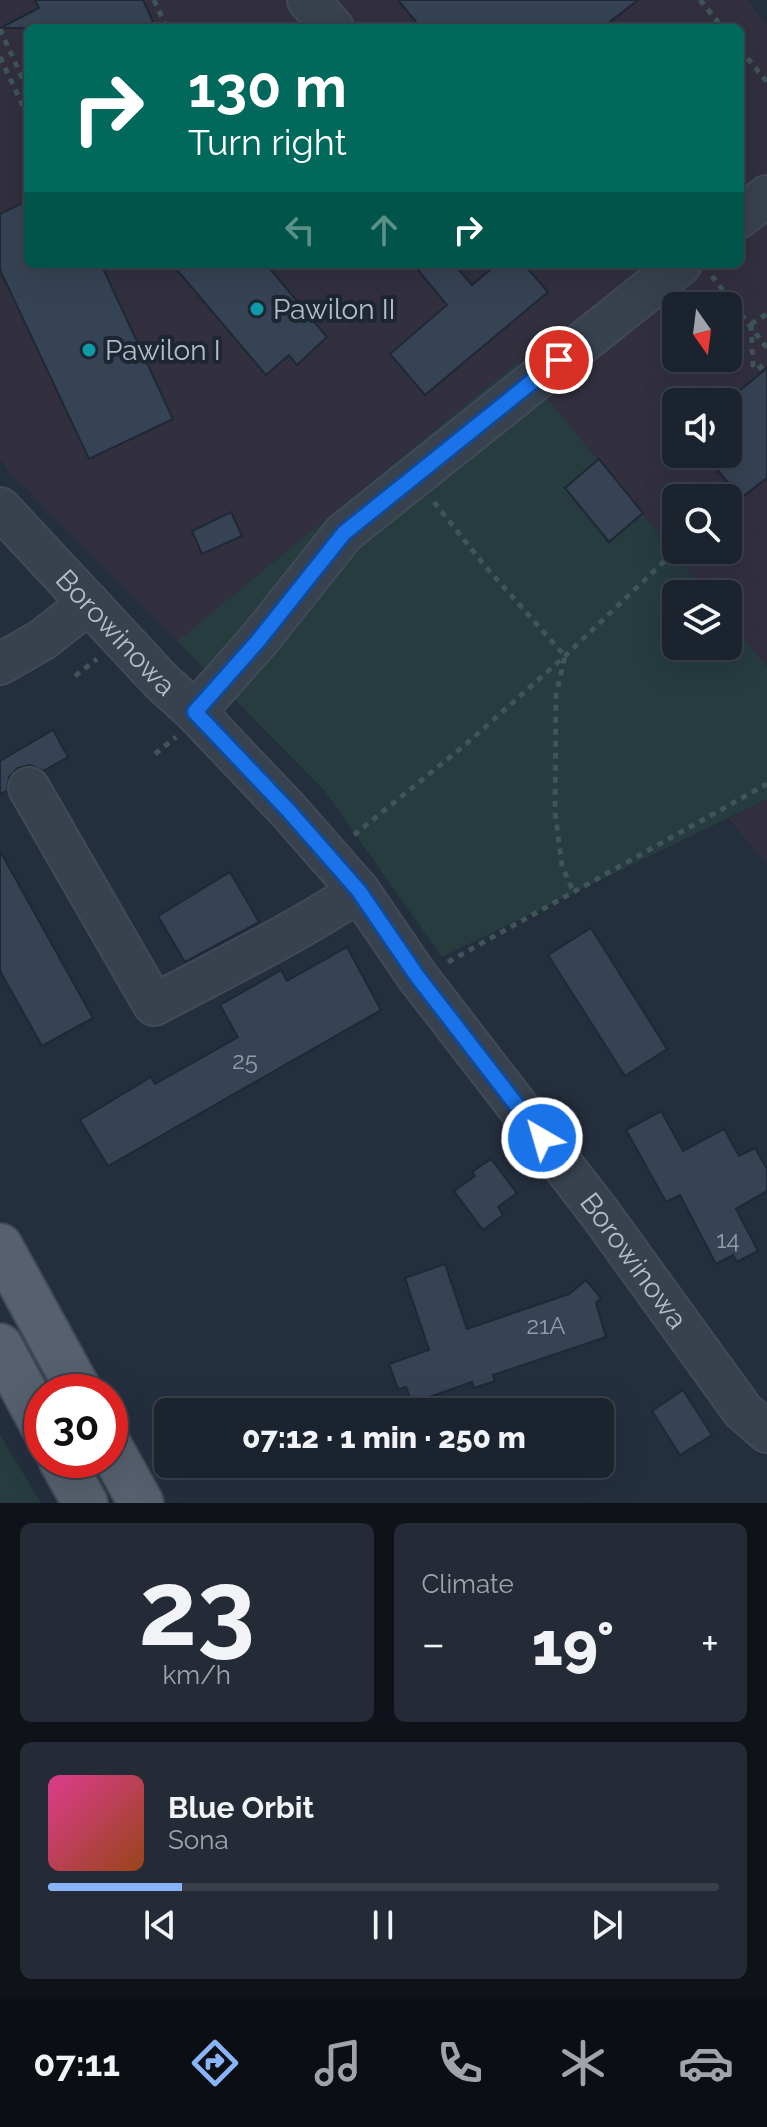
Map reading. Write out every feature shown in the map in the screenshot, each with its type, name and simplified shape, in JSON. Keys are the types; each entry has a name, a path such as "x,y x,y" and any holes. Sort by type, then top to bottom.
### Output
{"main road":[{"path":"0,1246 70,1374"},
{"path":"0,1346 24,1391"},
{"path":"71,1478 85,1503"},
{"path":"127,1478 141,1503"}],"street":[{"path":"744,214 767,196"},
{"path":"186,724 258,641 344,533 676,268"},
{"name":"Borowinowa","path":"0,508 161,681 186,724 288,810 359,891 417,976 599,1212 743,1411 767,1432"},
{"path":"0,664 42,640 89,603"},
{"path":"29,788 154,1005 311,923 359,891"}],"path":[{"path":"154,0 165,24"},
{"path":"700,0 720,24"},
{"path":"0,29 14,52 24,80"},
{"path":"744,54 767,82"},
{"path":"0,57 24,103"},
{"path":"705,268 767,348"},
{"path":"751,324 767,314"},
{"path":"751,324 753,365 757,370 767,362"},
{"path":"412,478 565,656"},
{"path":"343,842 466,744 662,563"},
{"path":"75,676 101,656"},
{"path":"565,656 556,695 555,812 562,866 573,891"},
{"path":"155,754 186,724"},
{"path":"440,966 767,784"}],"shaded area":[{"path":"0,0 747,0 767,25 767,667 742,636 742,580 696,580 683,564 742,564 742,484 662,484 662,539 518,362 177,641 9,472 0,458"},
{"path":"767,799 767,864 729,819"}],"green space":[{"path":"518,362 662,539 662,564 683,564 696,580 662,580 662,660 742,660 742,636 767,667 767,799 442,957 324,790 177,641"},
{"path":"0,1435 41,1503 0,1503"}],"building":[{"path":"35,0 143,0 154,24 24,24 24,28 0,28 39,8"},
{"path":"398,0 638,0 607,24 418,24"},
{"name":"Pawilon I","path":"24,202 24,268 103,268 173,419 89,459 0,270 0,214"},
{"name":"Pawilon II","path":"175,268 269,268 327,337 297,365 289,355 266,375"},
{"path":"416,268 457,268 472,285 492,268 527,268 548,292 425,395 390,354 447,305"},
{"path":"767,368 767,478 742,497 742,484 729,484 716,468 742,468 742,389"},
{"path":"599,459 643,513 609,542 565,488"},
{"path":"231,512 242,536 202,554 192,531"},
{"path":"53,730 68,757 43,771 30,765 18,768 9,777 7,791 0,794 0,761"},
{"path":"0,851 93,1018 42,1046 0,971"},
{"path":"230,872 259,922 185,962 158,916"},
{"path":"591,928 667,1049 625,1076 548,955"},
{"path":"347,947 381,1010 108,1166 80,1120 151,1077 155,1084 238,1037 220,1005 281,970 287,981"},
{"path":"661,1111 683,1151 724,1129 739,1156 755,1148 767,1169 767,1191 736,1209 758,1251 737,1262 733,1255 716,1264 680,1195 666,1202 626,1130"},
{"path":"491,1159 517,1193 498,1207 503,1215 483,1230 454,1191 475,1176 472,1172"},
{"path":"445,1264 467,1329 569,1294 586,1280 601,1298 596,1303 606,1337 493,1375 495,1381 474,1388 472,1382 426,1398 410,1398 406,1387 398,1389 389,1364 429,1350 405,1278"},
{"path":"683,1390 712,1435 680,1455 652,1411"}],"place":[{"name":"Pawilon II","path":"257,309"},
{"name":"Pawilon I","path":"89,350"}],"route":[{"path":"542,1138 417,976 359,891 195,712 258,641 344,533 559,360"}]}
